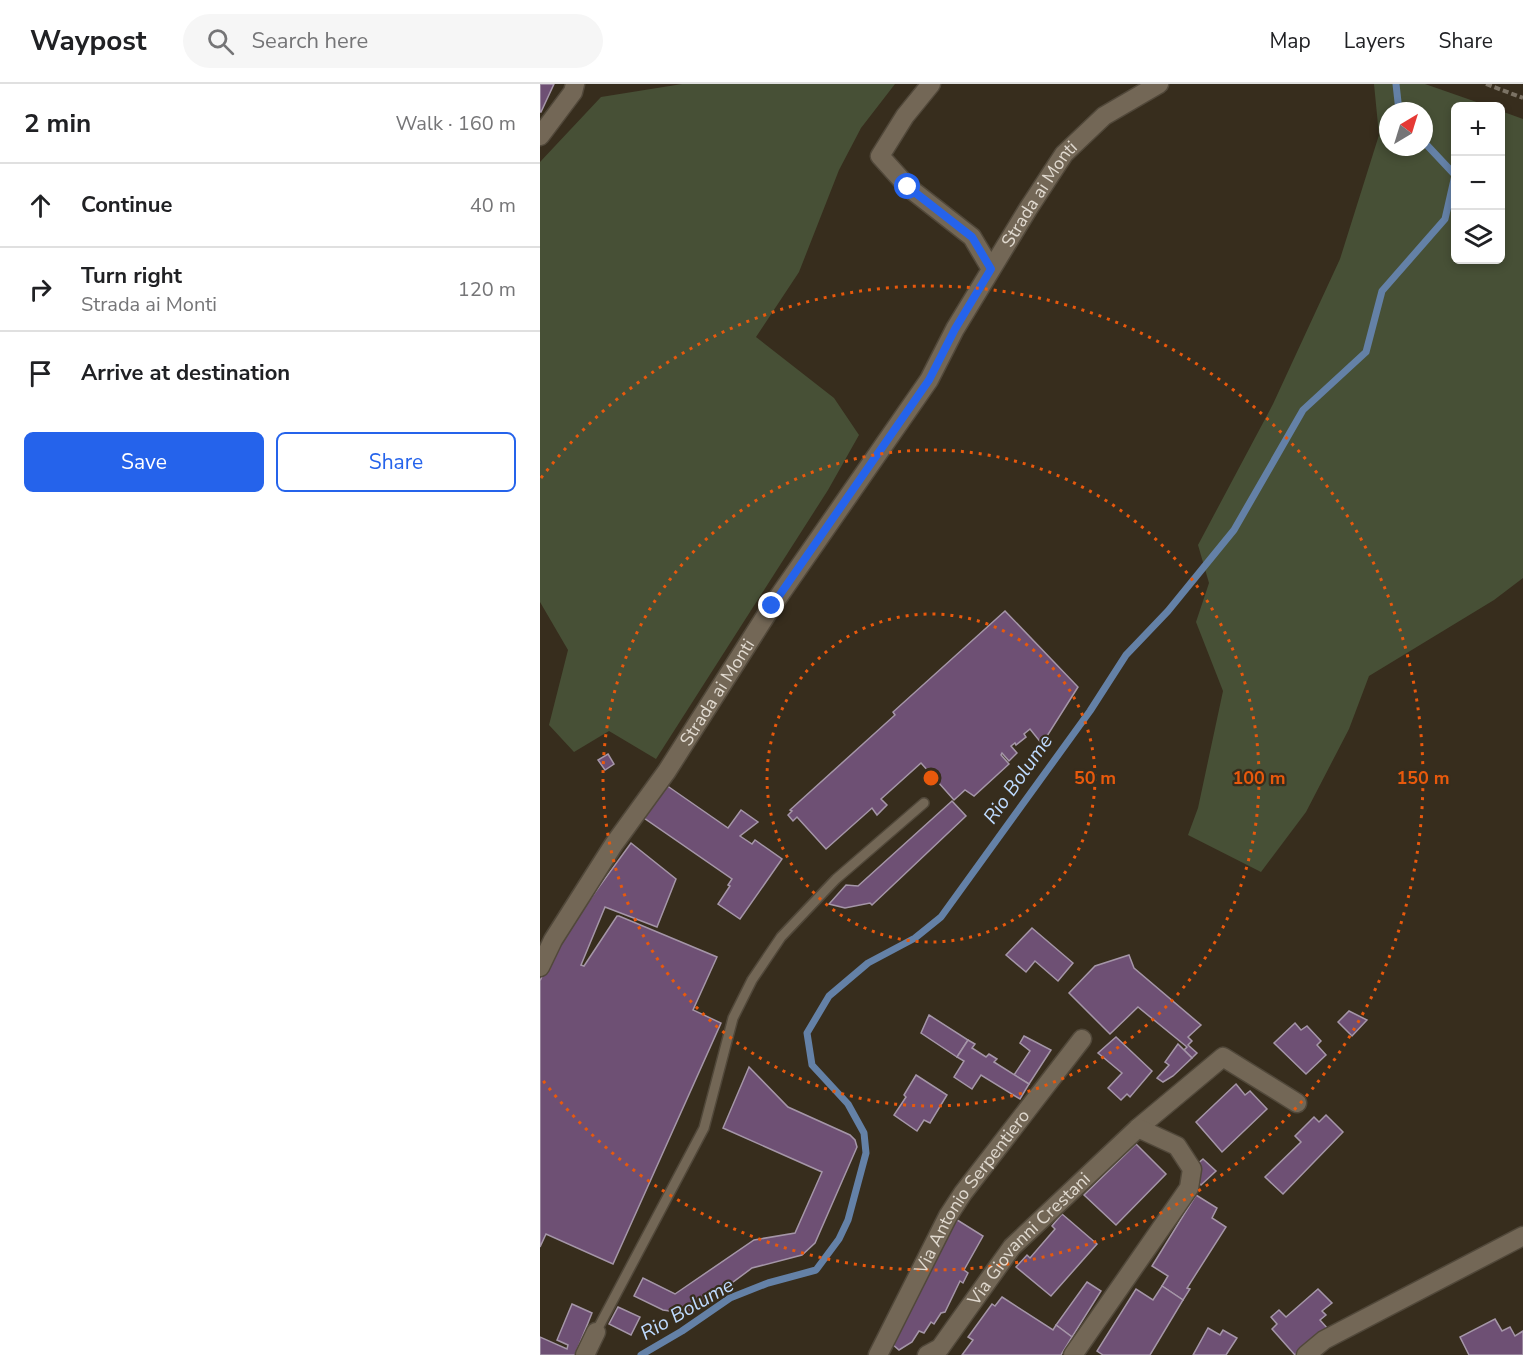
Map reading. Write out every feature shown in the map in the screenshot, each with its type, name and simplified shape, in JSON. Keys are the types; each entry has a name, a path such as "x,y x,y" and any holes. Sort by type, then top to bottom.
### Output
{"street":[{"path":"540,136 573,92 575,84"},
{"path":"931,84 905,116 880,156 908,187 972,237 991,269"},
{"name":"Strada ai Monti","path":"540,967 553,940 614,844 667,771 772,606 929,380 955,329 1064,154 1104,116 1159,84"},
{"name":"Via Antonio Serpentiero","path":"878,1355 948,1216 963,1193 1082,1039"},
{"name":"Via Giovanni Crestani","path":"927,1355 940,1348 1012,1247 1138,1128 1223,1057 1297,1103"},
{"path":"1073,1355 1189,1188 1192,1169 1178,1146 1138,1128"},
{"path":"1306,1355 1324,1340 1523,1236"},
{"path":"585,1355 596,1332"}],"lane":[{"path":"596,1332 704,1128 733,1018 752,980 780,937 836,879 924,803"}],"path":[{"path":"1486,84 1523,98"}],"green space":[{"path":"682,84 895,84 861,128 839,170 799,272 756,337 834,398 859,435 828,490 656,759 609,731 574,752 549,725 568,650 540,602 540,162 601,97"},
{"path":"1374,84 1425,84 1477,102 1451,102 1451,264 1505,264 1505,112 1523,119 1523,578 1494,600 1369,676 1349,729 1306,812 1261,872 1188,835 1198,808 1223,691 1196,622 1209,583 1198,545 1273,404 1340,259 1379,135"}],"building":[{"path":"540,84 554,84 541,112 540,112"},
{"path":"1005,611 1078,687 1042,744 1030,729 1024,734 1026,737 1011,746 1017,753 1009,761 1002,753 1001,755 1009,764 974,796 965,790 954,800 921,763 881,799 887,805 877,815 872,808 826,849 797,817 793,821 788,815 792,811 790,810 895,715 893,712"},
{"path":"608,754 614,764 605,770 598,760"},
{"path":"666,785 728,828 741,810 758,822 740,836 752,844 755,840 782,859 740,919 718,904 732,879 644,818"},
{"path":"952,801 966,816 872,905 870,903 845,908 829,904 846,885 858,886"},
{"path":"631,843 676,879 657,927 605,907 581,965 584,966 619,916 717,957 693,1010 721,1023 613,1264 546,1234 540,1247 540,981 553,950"},
{"path":"1032,928 1073,963 1058,981 1035,961 1026,972 1006,955"},
{"path":"1129,955 1134,968 1201,1025 1188,1037 1192,1041 1188,1045 1197,1053 1192,1058 1184,1050 1187,1047 1138,1007 1110,1034 1069,993 1095,966"},
{"path":"1349,1011 1367,1020 1352,1036 1338,1022"},
{"path":"929,1015 968,1040 957,1057 921,1033"},
{"path":"1295,1023 1301,1030 1307,1026 1321,1041 1317,1045 1326,1055 1306,1074 1274,1043"},
{"path":"1024,1036 1051,1050 1029,1084 1014,1075 1030,1051 1020,1043"},
{"path":"1116,1037 1152,1071 1130,1097 1127,1094 1121,1100 1108,1088 1122,1073 1098,1053"},
{"path":"968,1040 975,1044 972,1048 986,1057 989,1054 997,1059 994,1062 1029,1084 1020,1099 981,1075 972,1089 954,1077 964,1061 957,1057"},
{"path":"1178,1044 1192,1058 1163,1082 1157,1078 1169,1065 1165,1062"},
{"path":"749,1067 788,1107 850,1135 857,1147 815,1243 802,1255 752,1268 690,1314 663,1310 634,1296 643,1278 675,1294 754,1240 795,1233 822,1172 723,1128"},
{"path":"916,1075 947,1095 930,1123 924,1120 917,1131 894,1115 906,1097 904,1095"},
{"path":"1236,1084 1245,1095 1250,1091 1267,1109 1222,1152 1196,1122"},
{"path":"1326,1115 1343,1132 1283,1194 1265,1177 1301,1142 1295,1136 1314,1117 1319,1122"},
{"path":"1136,1144 1166,1174 1116,1225 1084,1195"},
{"path":"1203,1159 1216,1171 1201,1185 1196,1180 1195,1166"},
{"path":"1196,1195 1217,1208 1212,1218 1226,1227 1187,1288 1190,1289 1183,1300 1162,1286 1168,1276 1152,1266"},
{"path":"1062,1214 1097,1244 1051,1296 1016,1267 1027,1255 1030,1258 1055,1229 1052,1226"},
{"path":"954,1218 983,1236 964,1270 968,1273 963,1283 960,1281 945,1312 941,1313 934,1324 931,1322 924,1333 919,1331 912,1342 899,1350 891,1343"},
{"path":"1087,1282 1101,1291 1072,1337 1056,1325"},
{"path":"1162,1286 1183,1300 1150,1355 1103,1355 1097,1351 1136,1289 1153,1300"},
{"path":"1318,1289 1332,1303 1322,1311 1326,1315 1320,1320 1328,1329 1295,1355 1272,1329 1277,1324 1271,1317 1279,1310 1286,1317"},
{"path":"1002,1297 1053,1330 1056,1325 1072,1337 1061,1355 962,1355 973,1340 968,1337 992,1304 995,1306"},
{"path":"572,1304 592,1313 575,1355 540,1355 540,1337 567,1349 568,1345 557,1340"},
{"path":"618,1307 640,1317 631,1335 609,1324"},
{"path":"1495,1319 1502,1331 1510,1327 1515,1336 1523,1331 1523,1355 1469,1355 1460,1337"},
{"path":"1208,1328 1220,1335 1223,1330 1237,1338 1226,1355 1193,1355"}],"waterway":[{"name":"Rio Bolume","path":"1396,84 1398,102"},
{"name":"Rio Bolume","path":"641,1355 682,1331 730,1298 768,1283 816,1270 839,1239 848,1220 866,1153 864,1133 848,1104 812,1065 807,1033 829,996 868,963 915,938 941,917 1090,711 1126,655 1168,611 1234,530 1303,410 1366,352 1382,291 1445,219 1455,175 1433,152"}],"route":[{"path":"772,606 862,473 929,380 955,329 991,269 972,237 908,187"}]}
